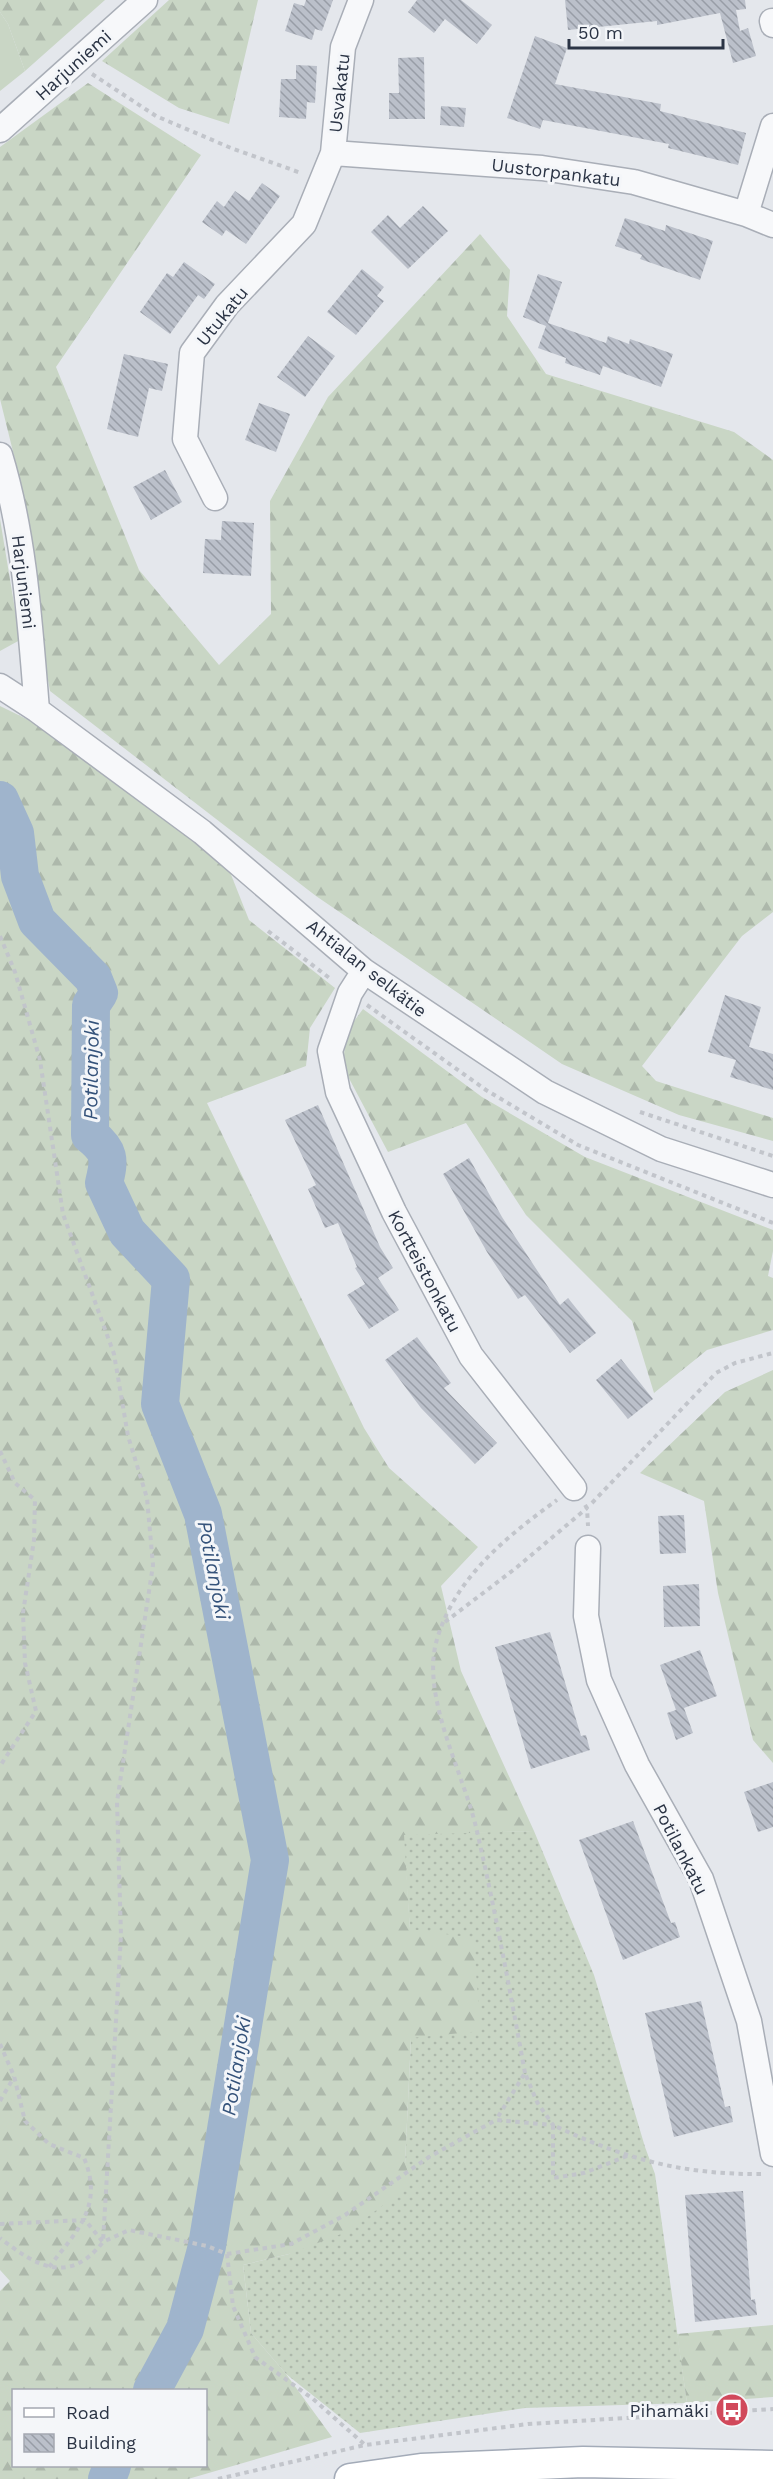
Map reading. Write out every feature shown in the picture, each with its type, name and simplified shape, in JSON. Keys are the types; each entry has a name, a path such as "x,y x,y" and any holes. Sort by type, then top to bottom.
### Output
{"main road":[{"path":"350,2479 421,2469 585,2470 773,2466"}],"street":[{"name":"Harjuniemi","path":"0,130 145,0"},
{"name":"Usvakatu","path":"333,153 343,47 361,0"},
{"path":"746,214 773,126"},
{"name":"Utukatu","path":"214,498 184,439 192,353 227,305 304,224 333,153"},
{"name":"Uustorpankatu","path":"333,153 542,168 634,182 746,214 773,225"},
{"name":"Harjuniemi","path":"0,455 11,492 28,598 38,710"},
{"name":"Ahtialan selkätie","path":"0,686 38,710 202,832 364,971 545,1092 661,1149 773,1185"},
{"name":"Kortteistonkatu","path":"364,971 350,993 330,1051 338,1092 394,1212 471,1356 574,1488"},
{"name":"Potilankatu","path":"588,1548 586,1616 599,1680 637,1765 701,1879 749,2021 773,2154"}],"path":[{"path":"76,63 156,116 231,148 322,181"},
{"path":"0,936 15,972 40,1060 63,1214 114,1354 129,1436 147,1498 153,1565 117,1802 121,1935 103,2242"},
{"path":"632,1109 773,1156"},
{"path":"442,1624 516,1568 587,1508 716,1373 735,1363 773,1353"},
{"path":"0,1451 15,1483 35,1500 34,1540 23,1613 25,1663 36,1711 0,1766"},
{"path":"588,1548 587,1508 574,1488 520,1527 494,1550 465,1583 442,1624 433,1657 432,1672 436,1698 475,1824 502,1944 525,2073 537,2102 553,2125 553,2178 591,2171 627,2156"},
{"path":"0,2044 14,2076 25,2121 49,2144 84,2158 90,2173 91,2200 85,2220 49,2267"},
{"path":"0,2238 15,2249 49,2267 75,2267 92,2256 103,2242 129,2230 207,2246 227,2254 291,2244 345,2215 429,2157 496,2120 525,2073"},
{"path":"0,2101 14,2076"},
{"path":"496,2120 553,2125 596,2145 627,2156 704,2173 773,2174"},
{"path":"85,2220 103,2242"},
{"path":"0,2224 85,2220"},
{"path":"227,2254 233,2306 255,2357 313,2399 365,2445"},
{"path":"219,2479 365,2445 528,2424 773,2409"}],"green space":[{"path":"0,0 105,0 25,71 8,24 0,12"},
{"path":"169,0 258,0 229,124 179,108 102,61"},
{"path":"0,12 8,24 25,71 0,91"},
{"path":"88,83 201,155 56,367 139,570 219,665 271,614 270,501 328,397 480,234 510,270 507,316 546,374 734,432 773,460 773,912 742,936 642,1066 656,1081 773,1118 773,1141 679,1115 562,1064 316,896 50,691 35,609 22,488 0,399 0,147"},
{"path":"0,519 20,640 0,651"},
{"path":"0,706 47,729 228,867 249,920 335,988 310,1028 306,1066 207,1103 364,1428 389,1468 478,1547 441,1586 461,1671 534,1831 404,1835 410,1929 473,1938 481,2031 411,2038 405,2164 412,2183 349,2231 289,2254 243,2265 251,2333 286,2374 332,2437 188,2479 0,2479 0,2291 10,2281 0,2270"},
{"path":"363,1009 482,1097 585,1157 773,1230 773,1251 768,1276 773,1278 773,1330 707,1350 654,1393 632,1321 526,1215 466,1123 388,1152 343,1067 346,1032"},
{"path":"773,1370 773,1763 753,1740 718,1593 704,1501 640,1473 725,1392"},
{"path":"534,1831 594,1975 655,2174 687,2403 525,2408 360,2433 286,2374 251,2333 243,2265 289,2254 405,2164 411,2038 410,1930 403,1834"},
{"path":"773,2325 773,2397 687,2403 677,2334"}],"building":[{"path":"306,0 333,0 322,31 315,29 312,40 285,31 294,3 304,6"},
{"path":"417,0 461,0 492,25 477,44 445,19 434,33 408,12"},
{"path":"565,0 745,0 746,9 736,10 740,31 748,28 756,56 733,63 720,13 657,25 657,21 568,30"},
{"path":"535,36 567,48 555,84 661,104 660,111 746,133 738,165 668,148 669,144 543,120 540,129 507,118"},
{"path":"424,57 425,119 389,119 389,93 399,93 398,58"},
{"path":"296,65 317,66 315,103 307,102 306,119 279,117 281,79 296,79"},
{"path":"441,106 466,108 464,127 440,125"},
{"path":"262,183 280,196 246,244 226,230 222,236 202,222 217,201 224,207 235,191 249,201"},
{"path":"423,206 448,231 408,269 371,232 388,215 400,228"},
{"path":"625,218 665,231 666,225 713,241 700,280 640,259 642,255 615,246"},
{"path":"184,262 215,284 204,299 198,295 170,334 140,312 167,273 173,277"},
{"path":"362,269 384,287 377,296 384,301 356,335 327,312"},
{"path":"538,274 562,282 548,323 606,343 608,336 629,344 630,339 673,354 661,387 603,366 600,375 565,363 566,358 538,348 546,326 523,317"},
{"path":"308,336 335,356 305,397 277,377"},
{"path":"124,354 168,364 162,391 149,388 138,437 107,429"},
{"path":"259,403 290,414 276,452 245,440"},
{"path":"165,470 182,502 151,520 133,487"},
{"path":"222,521 254,523 251,576 203,573 205,539 221,540"},
{"path":"725,995 761,1007 749,1047 773,1054 773,1090 730,1077 736,1060 708,1052"},
{"path":"318,1105 380,1247 393,1268 378,1278 399,1310 369,1329 347,1295 365,1284 355,1268 357,1267 338,1223 325,1228 308,1189 316,1185 285,1120"},
{"path":"469,1158 502,1217 560,1305 568,1298 596,1333 570,1353 525,1295 518,1299 487,1252 443,1174"},
{"path":"417,1337 451,1383 444,1388 497,1443 475,1464 421,1408 385,1360"},
{"path":"621,1359 653,1399 628,1419 596,1380"},
{"path":"684,1515 686,1553 660,1554 658,1516"},
{"path":"699,1584 700,1626 664,1627 663,1586"},
{"path":"550,1632 581,1736 586,1735 590,1750 531,1769 495,1647"},
{"path":"700,1650 717,1696 684,1708 693,1733 676,1740 667,1713 676,1710 660,1665"},
{"path":"773,1782 773,1827 758,1832 744,1792"},
{"path":"633,1821 671,1923 675,1922 680,1937 623,1960 579,1840"},
{"path":"701,2001 725,2107 730,2106 733,2122 674,2137 645,2013"},
{"path":"743,2191 751,2300 755,2299 757,2315 695,2322 685,2195"}],"waterway":[{"name":"Potilanjoki","path":"0,800 15,833 20,876 37,921 93,978 99,993 91,1005 90,1135 107,1156 104,1183 127,1232 171,1279 160,1404 203,1514 270,1860 207,2246 185,2329 153,2389"},
{"name":"Potilanjoki","path":"107,2479 112,2467"}],"place":[{"name":"Pihamäki","path":"732,2410"}]}
